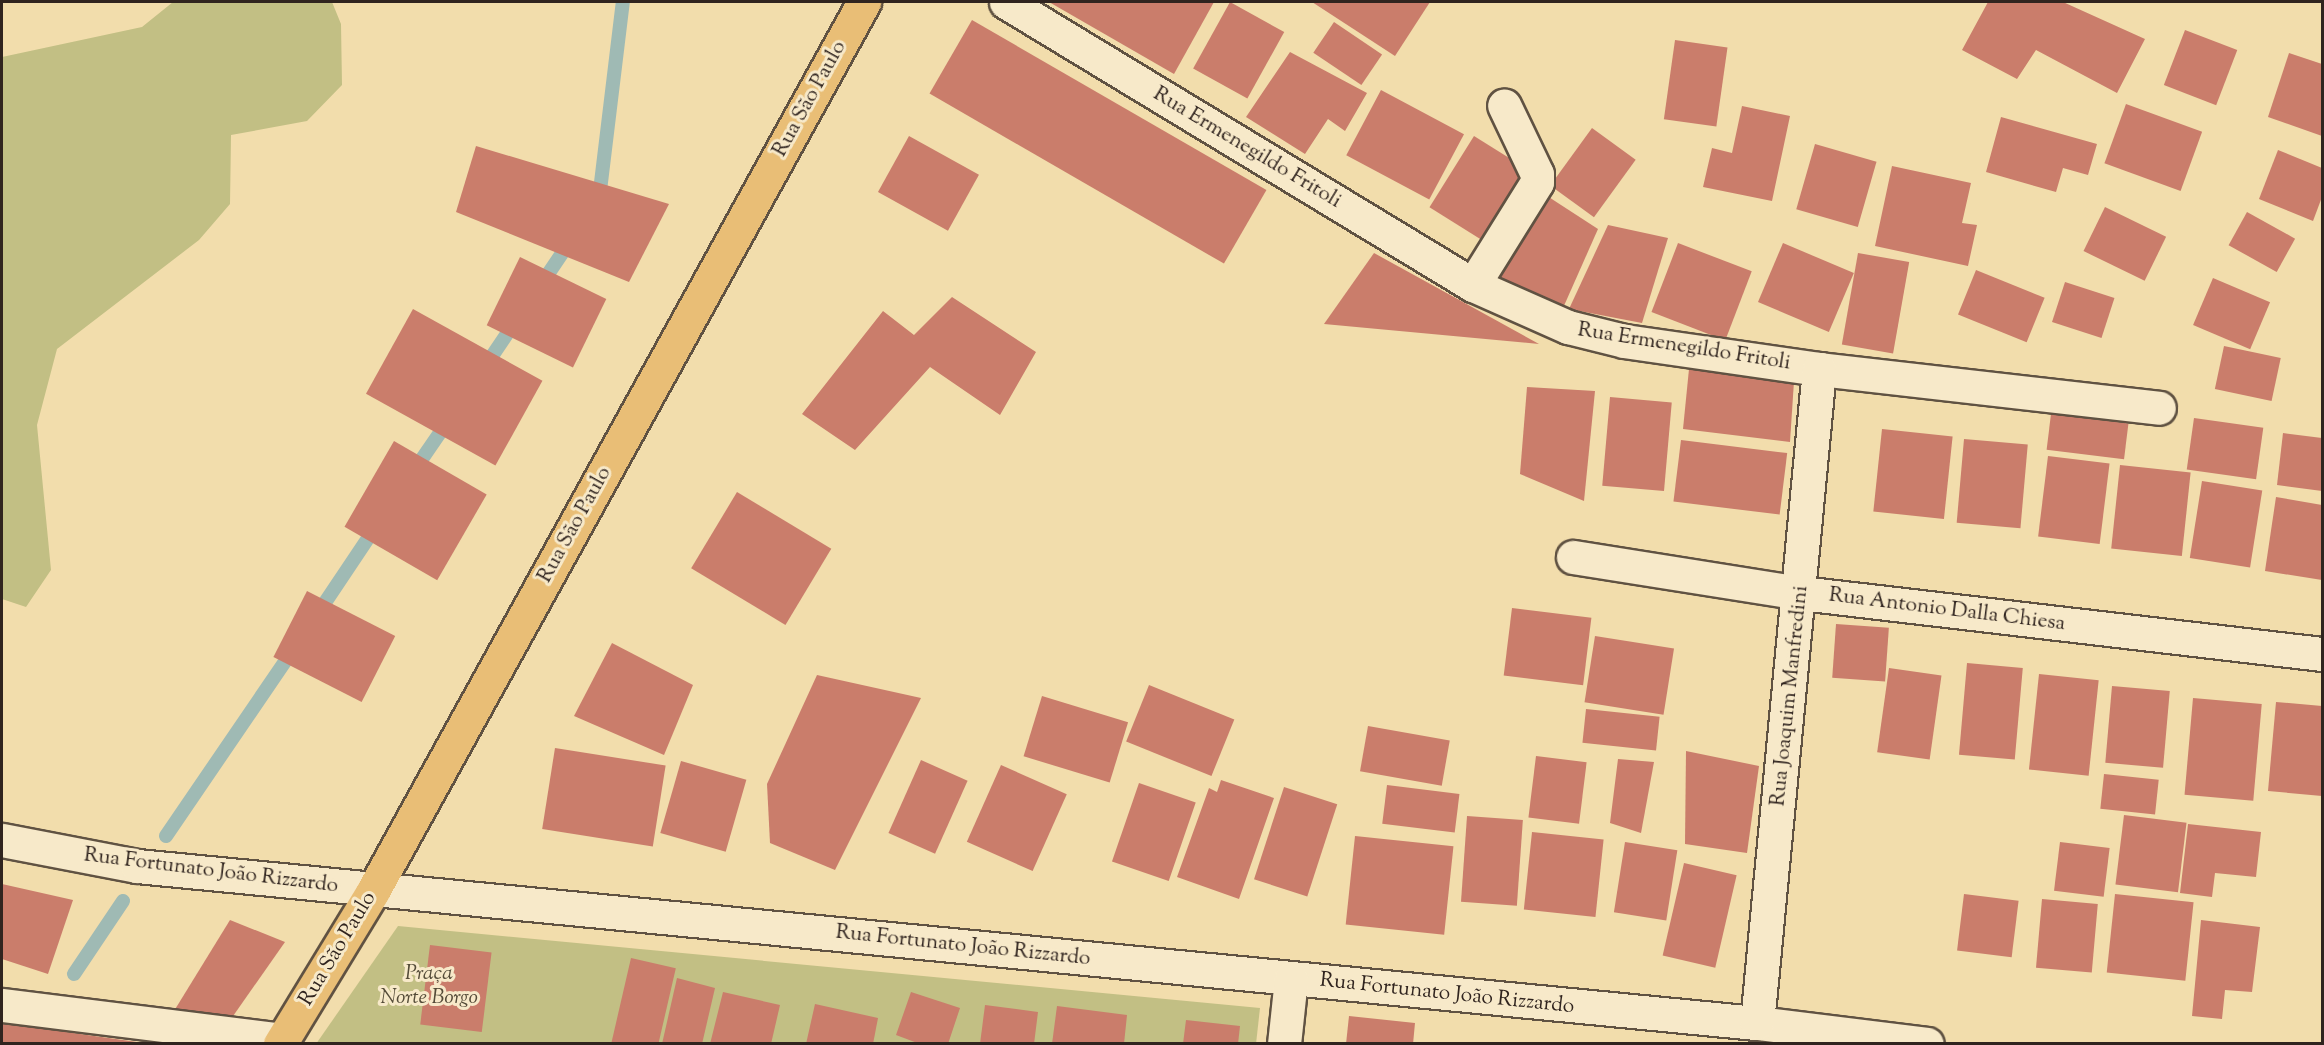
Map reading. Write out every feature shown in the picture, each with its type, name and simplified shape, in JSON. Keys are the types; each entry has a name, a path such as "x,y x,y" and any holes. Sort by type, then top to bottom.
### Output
{"main road":[{"name":"Rua São Paulo","path":"281,1042 373,891 864,2"}],"street":[{"name":"Rua Ermenegildo Fritoli","path":"1006,2 1473,285 1568,327 1624,341 1819,369 2159,408"},
{"path":"1473,285 1537,182 1537,174 1504,105"},
{"name":"Rua Joaquim Manfredini","path":"1757,1023 1800,593 1819,369"},
{"name":"Rua Antonio Dalla Chiesa","path":"1573,557 1800,593 2322,654"},
{"name":"Rua Fortunato João Rizzardo","path":"2,840 137,866 373,891 1757,1023 1927,1044"},
{"path":"1284,1044 1291,978"},
{"path":"2,1005 281,1042"}],"green space":[{"path":"173,2 332,2 341,24 342,85 307,121 231,135 230,204 199,240 57,349 37,425 51,570 26,607 2,599 2,57 142,27"},
{"name":"Praça Norte Borgo","path":"398,926 1260,1008 1256,1044 316,1044"}],"building":[{"path":"1049,2 1214,2 1174,74"},
{"path":"1230,2 1284,32 1247,99 1193,68"},
{"path":"1312,2 1430,2 1395,56"},
{"path":"1988,2 2063,2 2145,39 2117,93 2036,50 2017,79 1962,50"},
{"path":"972,20 1266,190 1224,264 930,94"},
{"path":"1334,22 1382,54 1361,85 1313,53"},
{"path":"2185,30 2237,50 2216,105 2164,85"},
{"path":"1675,40 1727,47 1716,127 1664,119"},
{"path":"1290,52 1367,93 1345,131 1328,119 1305,154 1246,117"},
{"path":"2289,53 2322,64 2322,136 2268,117"},
{"path":"1381,90 1464,134 1429,199 1346,155"},
{"path":"2126,104 2202,132 2181,191 2104,163"},
{"path":"1742,106 1790,116 1772,201 1703,187 1712,148 1732,153"},
{"path":"2001,117 2097,144 2088,175 2063,168 2056,192 1986,172"},
{"path":"1592,128 1636,160 1594,217 1550,185"},
{"path":"909,136 979,175 948,231 878,192"},
{"path":"1474,136 1529,170 1485,242 1429,207"},
{"path":"1815,144 1877,162 1858,227 1796,209"},
{"path":"476,146 669,204 629,282 456,212"},
{"path":"2278,150 2322,168 2322,197 2313,221 2259,199"},
{"path":"1892,166 1971,183 1962,223 1977,225 1968,266 1875,246"},
{"path":"1541,192 1598,229 1563,308 1496,280"},
{"path":"2105,207 2166,237 2145,281 2084,251"},
{"path":"2247,212 2295,239 2277,272 2229,245"},
{"path":"1608,225 1668,238 1642,323 1569,309"},
{"path":"1678,243 1752,271 1725,340 1651,312"},
{"path":"1783,243 1854,273 1829,332 1758,302"},
{"path":"1374,253 1539,344 1324,324"},
{"path":"1858,253 1909,262 1893,354 1842,345"},
{"path":"520,257 606,299 573,367 487,325"},
{"path":"1976,270 2045,298 2027,342 1958,315"},
{"path":"2213,278 2270,302 2250,349 2193,325"},
{"path":"2065,282 2114,298 2101,338 2052,322"},
{"path":"952,297 1036,352 1000,415 930,367 855,450 802,414 883,311 914,335"},
{"path":"413,309 542,381 495,466 366,394"},
{"path":"2224,346 2281,358 2272,401 2215,389"},
{"path":"1690,359 1794,381 1790,442 1683,429"},
{"path":"1527,387 1595,391 1584,501 1520,474"},
{"path":"1610,397 1672,402 1664,491 1602,486"},
{"path":"2051,414 2128,424 2124,459 2047,450"},
{"path":"2194,418 2263,428 2256,479 2187,469"},
{"path":"1882,429 1953,436 1944,519 1873,512"},
{"path":"2283,433 2322,438 2322,491 2277,485"},
{"path":"1964,439 2028,445 2020,528 1957,523"},
{"path":"1681,440 1787,453 1780,515 1673,502"},
{"path":"394,441 487,494 437,580 345,527"},
{"path":"2048,456 2110,464 2100,544 2038,536"},
{"path":"2120,465 2191,472 2182,556 2111,549"},
{"path":"2202,481 2262,491 2250,568 2190,558"},
{"path":"737,492 831,549 785,625 691,568"},
{"path":"2276,497 2322,505 2322,580 2265,571"},
{"path":"307,591 395,636 362,702 273,657"},
{"path":"1512,608 1591,618 1583,685 1504,675"},
{"path":"1836,624 1889,628 1885,682 1832,678"},
{"path":"1595,636 1674,649 1664,715 1585,702"},
{"path":"612,643 693,685 664,755 574,716"},
{"path":"1967,663 2023,668 2015,760 1959,755"},
{"path":"1889,668 1941,675 1930,760 1877,752"},
{"path":"2039,674 2099,680 2089,776 2029,769"},
{"path":"817,675 921,698 835,870 770,843 767,784"},
{"path":"1149,685 1234,719 1211,776 1126,742"},
{"path":"2112,686 2170,691 2163,768 2105,763"},
{"path":"1042,696 1128,722 1110,783 1024,756"},
{"path":"2193,698 2262,704 2253,801 2185,795"},
{"path":"2276,702 2322,706 2322,796 2268,791"},
{"path":"1586,709 1660,717 1656,751 1582,743"},
{"path":"1368,726 1450,740 1442,786 1360,771"},
{"path":"555,748 666,766 653,847 542,829"},
{"path":"1686,751 1759,766 1747,853 1685,844"},
{"path":"1536,756 1587,762 1579,824 1528,818"},
{"path":"1618,759 1654,762 1641,833 1610,823"},
{"path":"921,760 968,781 935,854 888,833"},
{"path":"681,761 746,780 726,852 660,833"},
{"path":"1001,765 1067,794 1033,871 967,842"},
{"path":"2104,774 2159,780 2155,815 2100,809"},
{"path":"1221,780 1274,798 1239,899 1177,877 1209,788 1217,792"},
{"path":"1139,783 1196,803 1169,881 1112,861"},
{"path":"1387,785 1459,794 1455,833 1382,824"},
{"path":"1284,787 1337,804 1307,897 1254,879"},
{"path":"2124,815 2187,823 2178,892 2115,884"},
{"path":"1467,816 1523,820 1517,906 1461,902"},
{"path":"2188,824 2261,832 2256,877 2215,873 2212,897 2180,893"},
{"path":"1532,832 1604,840 1595,917 1524,910"},
{"path":"1355,836 1453,846 1444,935 1346,925"},
{"path":"1625,842 1677,850 1666,920 1614,912"},
{"path":"2060,842 2110,848 2104,897 2054,891"},
{"path":"1684,863 1737,875 1715,968 1663,956"},
{"path":"2,884 73,900 48,974 2,959"},
{"path":"1964,894 2019,901 2012,957 1957,951"},
{"path":"2115,894 2194,902 2185,981 2107,973"},
{"path":"2042,899 2098,904 2092,973 2036,968"},
{"path":"230,920 285,942 231,1019 174,1011"},
{"path":"2201,920 2260,927 2252,992 2225,990 2222,1019 2192,1016"},
{"path":"430,945 492,953 482,1032 420,1024"},
{"path":"631,958 676,968 658,1044 611,1044"},
{"path":"677,978 715,988 702,1044 662,1044"},
{"path":"723,992 780,1005 771,1044 710,1044"},
{"path":"911,992 960,1008 948,1044 920,1044 896,1035"},
{"path":"815,1004 878,1018 873,1044 806,1044"},
{"path":"985,1005 1038,1012 1034,1044 980,1044"},
{"path":"1057,1006 1127,1015 1124,1044 1052,1044"},
{"path":"1349,1016 1415,1023 1413,1044 1346,1044"},
{"path":"1186,1020 1240,1026 1238,1044 1183,1044"},
{"path":"2,1023 137,1042 137,1044 2,1044"}],"waterway":[{"path":"599,199 623,2"},
{"path":"540,286 571,240"},
{"path":"484,368 515,322"},
{"path":"413,472 448,421"},
{"path":"316,616 377,525"},
{"path":"166,836 295,647"},
{"path":"74,974 123,901"}]}
